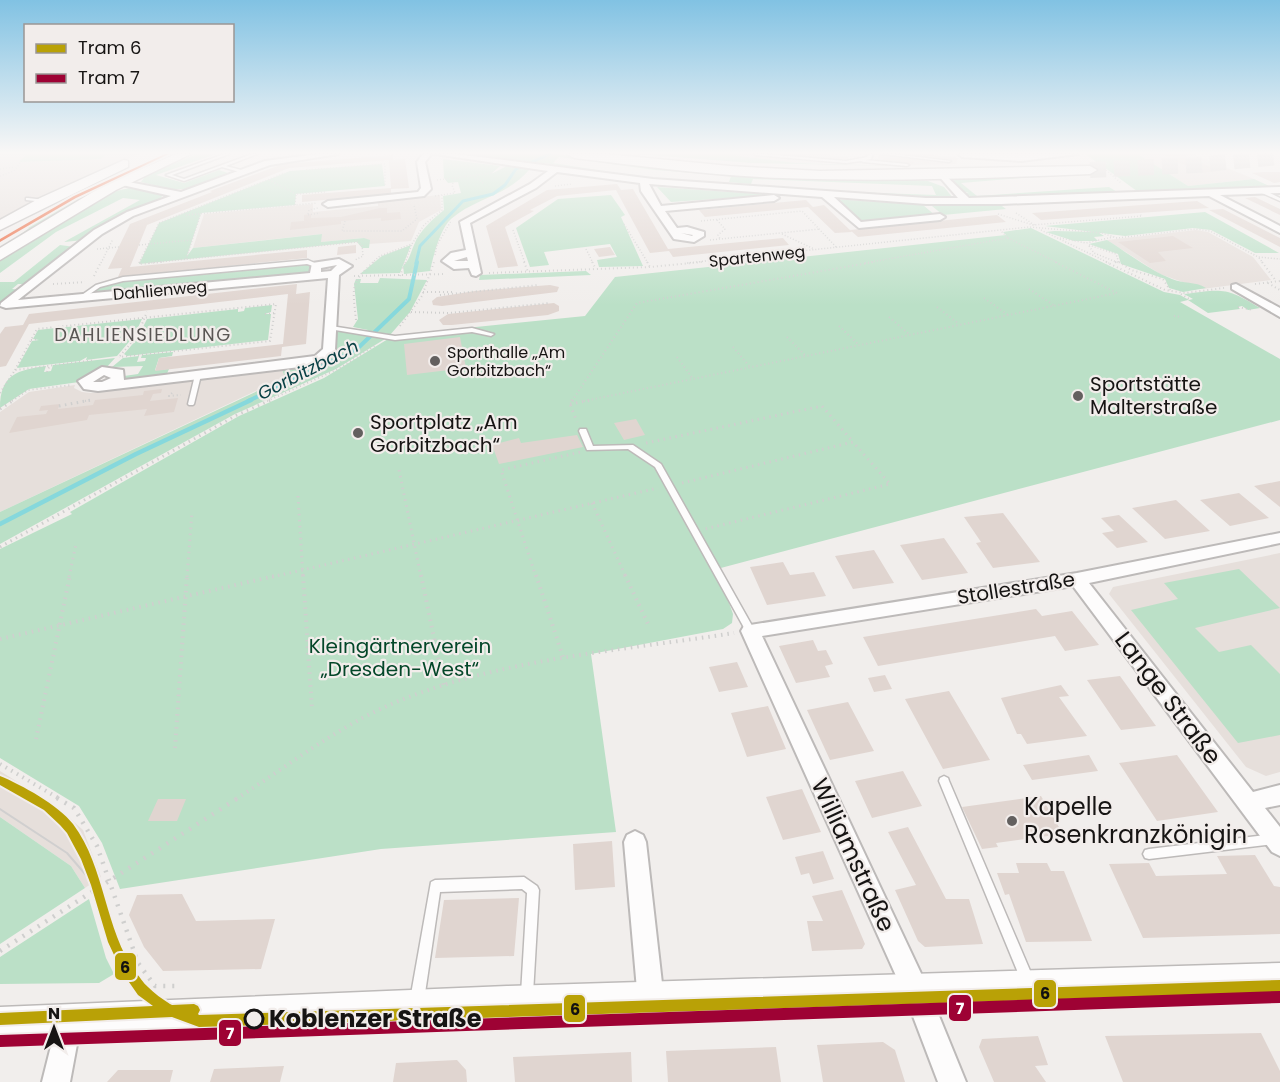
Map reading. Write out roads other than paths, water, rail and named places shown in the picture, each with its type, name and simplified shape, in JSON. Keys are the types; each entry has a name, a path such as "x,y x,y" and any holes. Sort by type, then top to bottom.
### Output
{"main road":[{"path":"0,225 38,204"},
{"path":"0,255 82,204"},
{"path":"0,1026 526,1005 1280,981"}],"street":[{"path":"3,307 98,232 130,214 156,204"},
{"path":"474,263 465,222 498,204"},
{"path":"656,204 674,231 687,230 700,234 694,239"},
{"path":"659,209 707,204"},
{"path":"837,204 859,225 940,217 929,204"},
{"path":"1230,204 1280,230"},
{"name":"Dahlienweg","path":"3,307 315,270 334,274 331,328"},
{"path":"1236,286 1280,314"},
{"path":"108,384 119,375 105,364 85,383 93,387 300,363 319,358 329,350 331,328"},
{"name":"Stollestraße","path":"750,631 1077,579 1280,538"},
{"name":"Lange Straße","path":"1077,579 1278,842"},
{"name":"Williamstraße","path":"750,631 917,993 952,1082"},
{"path":"1248,803 1280,795"},
{"path":"635,842 651,1001"},
{"path":"56,1082 68,1023"}],"lane":[{"path":"331,328 348,328 385,336 472,330 490,334"},
{"path":"191,404 198,375"},
{"path":"583,431 590,448 630,447 658,466 750,631"},
{"path":"944,781 1032,989"},
{"path":"1149,854 1278,842"},
{"path":"416,1009 435,886 524,884 533,890 526,1005"}],"waterway":[{"name":"Gorbitzbach","path":"416,263 420,246 460,204"},
{"name":"Gorbitzbach","path":"248,401 356,350 409,299 417,262"},
{"name":"Gorbitzbach","path":"0,524 136,454 251,400"}],"tram line":[{"name":"6","path":"0,780 47,807 71,830 86,856 114,942 126,968 142,990 166,1009 199,1021 1280,986"},
{"path":"0,809 67,853 92,882"},
{"name":"7","path":"0,1041 1280,997"},
{"name":"6","path":"0,1019 194,1010"}],"place":[{"name":"Sporthalle „Am Gorbitzbach“","path":"435,361"},
{"name":"Sportstätte Malterstraße","path":"1078,396"},
{"name":"Sportplatz „Am Gorbitzbach“","path":"358,433"},
{"name":"Kapelle Rosenkranzkönigin","path":"1012,821"},
{"name":"Koblenzer Straße","path":"254,1019"}],"district":[{"name":"DAHLIENSIEDLUNG","path":"143,335"}],"park label":[{"name":"Kleingärtnerverein „Dresden-West“","path":"400,658"}]}
